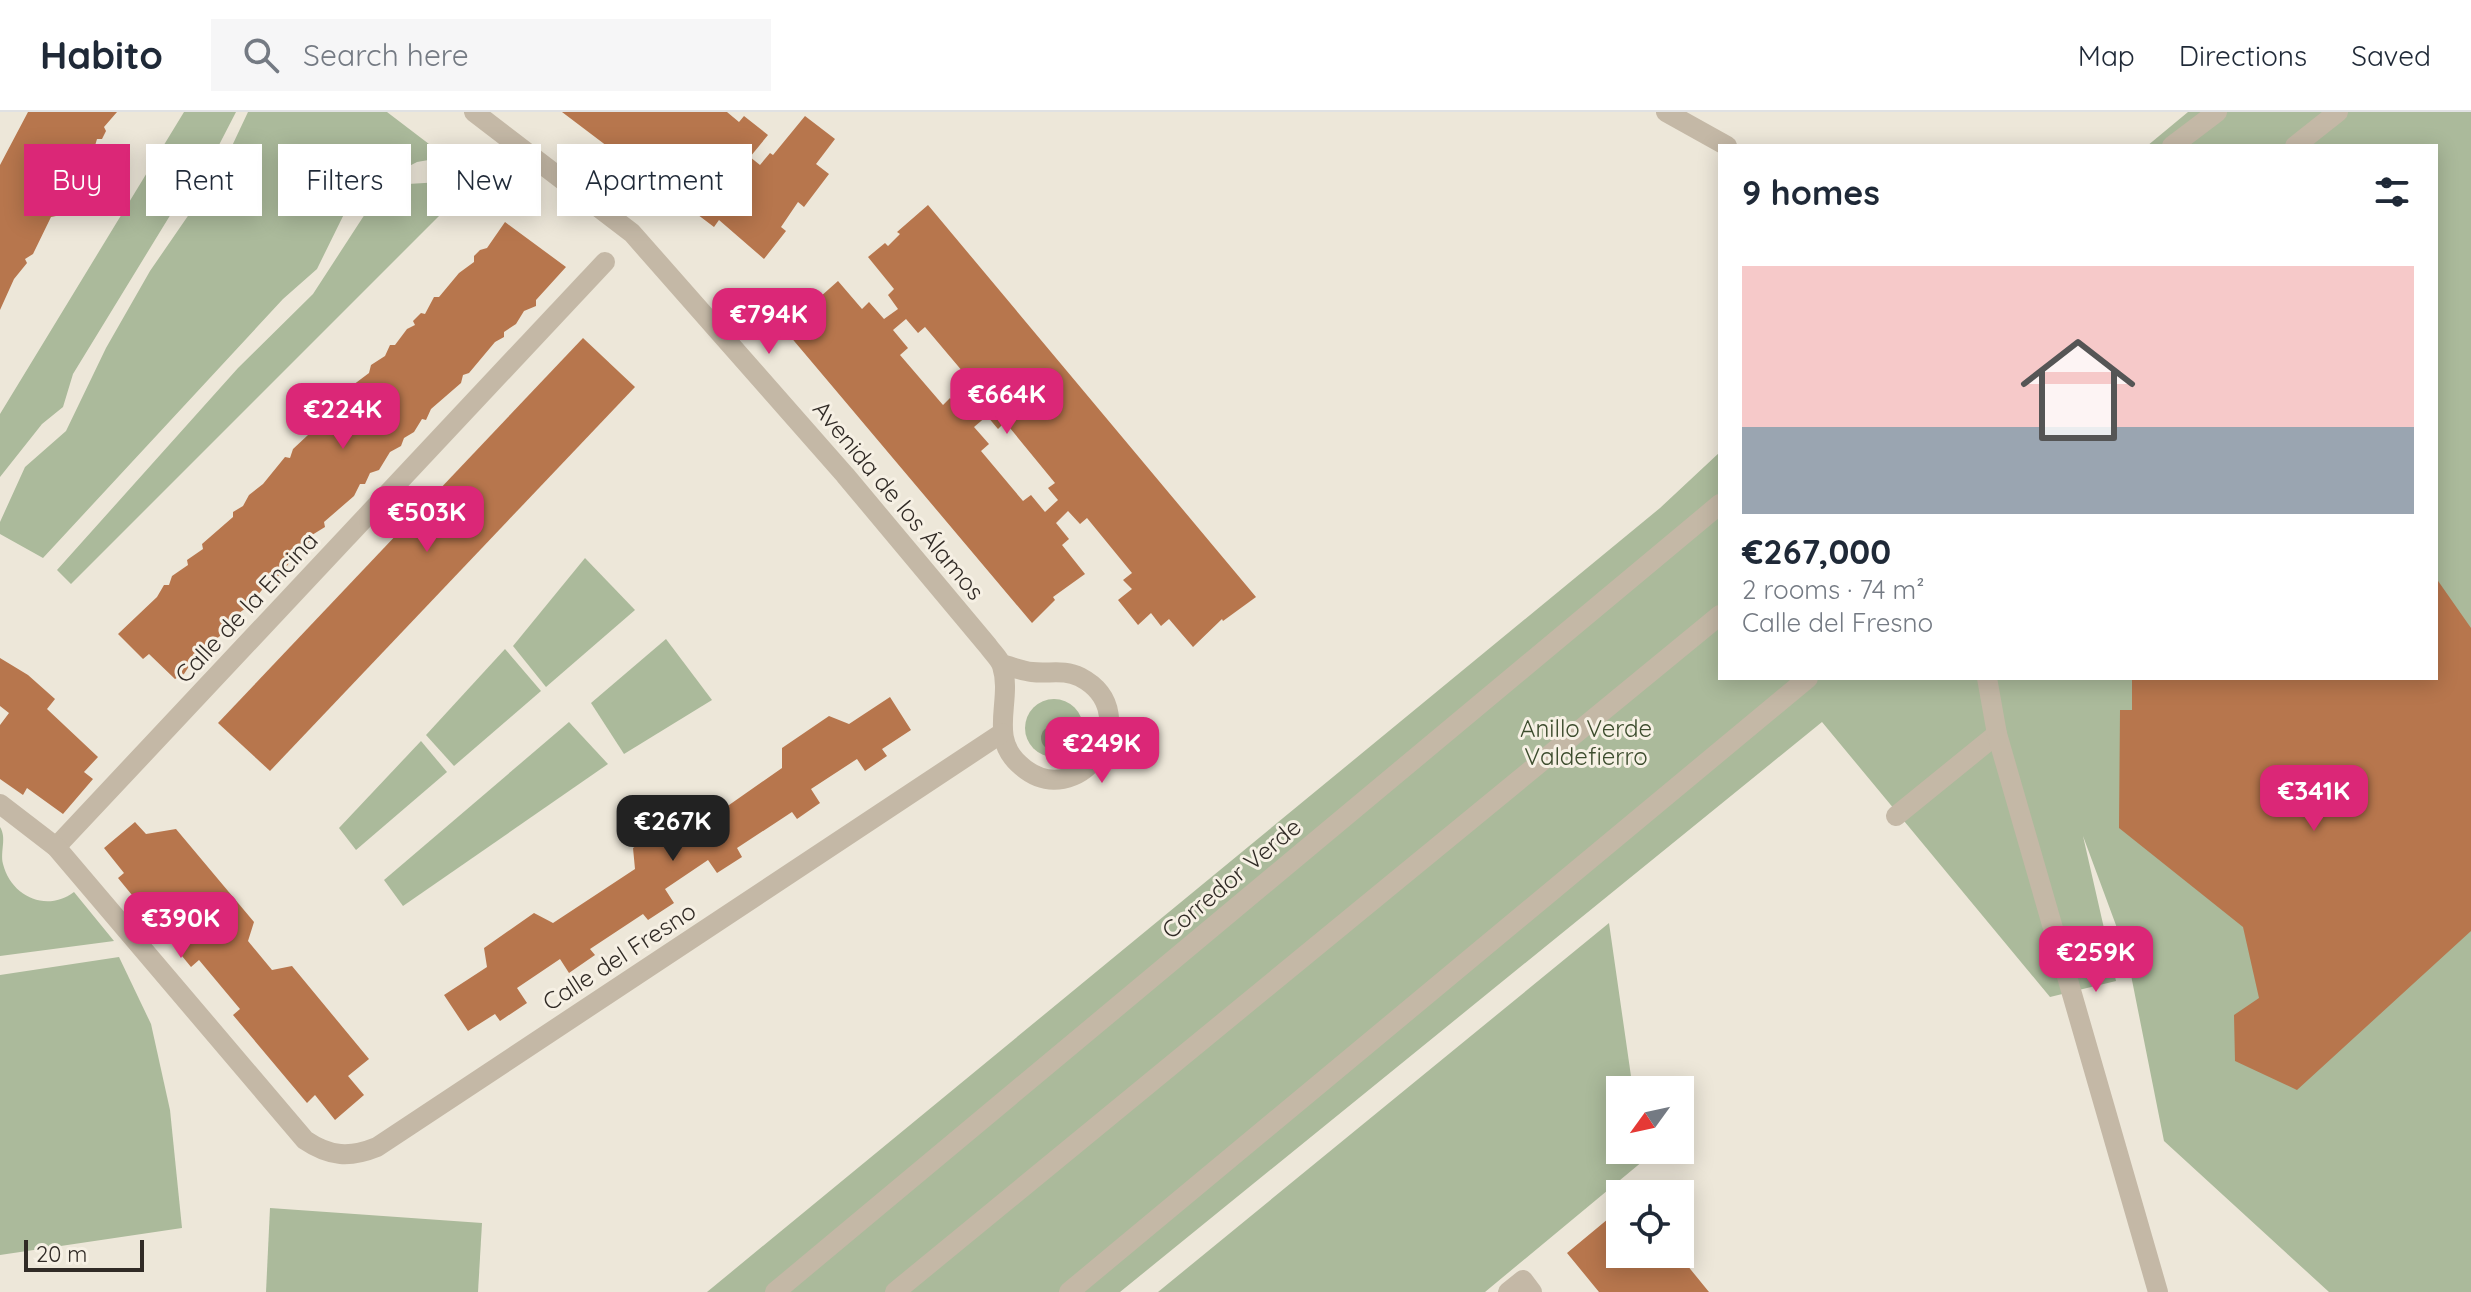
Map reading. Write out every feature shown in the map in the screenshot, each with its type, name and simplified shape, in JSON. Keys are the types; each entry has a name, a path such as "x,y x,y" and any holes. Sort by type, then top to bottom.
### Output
{"street":[{"name":"Avenida de los Álamos","path":"474,112 632,233 838,467 1002,664"},
{"path":"1666,112 1723,144"},
{"path":"2175,144 2217,112"},
{"path":"2298,144 2338,112"},
{"name":"Calle de la Encina","path":"56,847 605,262"},
{"name":"Corredor Verde","path":"775,1292 1718,506"},
{"path":"895,1292 1718,617"},
{"path":"1002,664 1029,672 1060,671 1078,676 1099,694 1109,719 1108,738 1100,755 1088,768 1071,777 1053,779 1019,765 1008,751 1002,733 1005,703 1002,664"},
{"path":"1069,1292 1806,680"},
{"path":"1975,680 1990,709"},
{"path":"1987,680 1990,709 2158,1292"},
{"name":"Calle del Fresno","path":"56,847 305,1140 322,1152 339,1156 361,1154 377,1147 1002,733"},
{"path":"1896,816 1997,734"},
{"path":"0,804 56,847"},
{"path":"1508,1292 1523,1280 1532,1292"}],"green space":[{"path":"184,112 236,112 219,144 165,144"},
{"path":"248,112 387,112 429,144 427,160 411,165 411,144 278,144 278,216 343,216 317,269 283,299 43,558 0,534 0,522 25,467 66,431 106,348 150,271 188,216 262,216 262,144 233,144"},
{"name":"Anillo Verde Valdefierro","path":"2188,112 2471,112 2471,1292 2329,1292 2164,1141 2127,955 2083,836 2116,981 2050,997 1822,722 1120,1292 707,1292 1660,508 1718,454 1718,680 2438,680 2438,144 2149,144"},
{"path":"146,174 146,216 170,216 73,374 63,407 42,424 0,477 0,414 121,216 130,216 130,201"},
{"path":"427,183 427,216 439,216 71,584 57,570 238,368 313,294 364,216 411,216 411,184"},
{"path":"585,558 635,610 546,687 513,646"},
{"path":"666,639 712,700 624,754 591,703"},
{"path":"505,649 541,691 454,766 426,735"},
{"path":"1054,699 1075,707 1083,728 1075,749 1054,757 1033,749 1025,728 1033,707"},
{"path":"569,722 608,764 403,906 384,880"},
{"path":"421,741 447,772 356,850 339,828"},
{"path":"0,827 3,864 14,885 31,898 41,901 63,898 74,892 114,941 0,956"},
{"path":"1609,923 1631,1076 1606,1076 1606,1164 1639,1164 1620,1180 1606,1180 1606,1192 1485,1292 1158,1292"},
{"path":"119,957 151,1024 170,1110 182,1228 0,1255 0,975"},
{"path":"270,1208 482,1223 478,1292 266,1292"}],"building":[{"path":"28,112 117,112 104,127 106,131 102,139 97,139 96,144 24,144 24,216 56,216 51,217 33,254 25,259 27,263 14,279 0,310 0,165"},
{"path":"562,112 727,112 739,122 744,116 768,135 752,155 752,144 604,144"},
{"path":"805,116 835,139 816,164 829,174 804,207 798,202 781,227 786,231 764,259 719,220 714,227 699,216 752,216 752,159 760,165 770,153 773,155"},
{"path":"928,205 1256,597 1222,619 1193,647 1169,619 1161,626 1151,613 1138,625 1118,600 1132,589 1123,580 1132,573 1087,518 1080,524 1068,511 1056,523 1069,539 1062,545 1085,574 1053,597 1055,600 1032,623 784,329 822,300 820,297 838,281 862,309 869,302 884,319 898,309 888,295 894,289 868,257 885,243 888,246 900,234 897,232","holes":["906,319 918,333 925,327 974,385 969,391 979,405 965,416 950,398 943,405 900,355 908,348 893,330","987,416 998,429 1005,422 1055,483 1048,488 1058,500 1045,512 1031,495 1023,501 981,451 989,444 974,427"]},
{"path":"505,222 566,267 536,300 536,306 524,311 516,324 504,332 504,337 495,342 469,373 463,375 461,383 431,409 426,420 422,419 414,432 404,438 401,446 390,452 379,470 370,473 354,496 324,522 325,527 312,535 311,541 300,547 287,566 280,569 280,575 270,580 249,606 233,617 228,629 223,628 220,636 203,649 199,660 193,660 184,674 175,679 149,654 143,659 118,634 157,597 164,585 169,585 172,576 188,565 187,560 203,549 202,544 233,517 233,512 243,506 249,495 263,484 285,457 290,458 293,449 323,421 323,416 339,405 338,400 349,394 353,385 369,373 371,365 385,356 390,345 395,345 407,329 415,325 413,321 421,313 425,314 434,297 439,297 459,273 474,262 474,256 487,248"},
{"path":"583,338 635,387 270,771 218,723"},
{"path":"2438,581 2471,628 2471,931 2297,1090 2235,1061 2234,1015 2259,998 2243,927 2119,828 2120,710 2132,710 2132,680 2438,680"},
{"path":"0,658 28,675 55,699 47,709 98,757 84,772 93,779 63,814 27,788 23,795 0,779 0,725 9,713 0,706"},
{"path":"890,697 911,730 882,749 887,756 865,771 857,759 811,789 820,803 797,819 792,812 737,848 742,857 717,873 708,860 665,889 674,903 648,920 643,914 590,949 595,955 569,973 560,959 517,988 527,1003 500,1021 495,1014 468,1031 444,995 487,967 484,948 534,913 553,923 635,869 633,848 681,815 702,824 782,768 782,748 829,716 849,724"},
{"path":"135,822 146,834 176,829 254,922 248,941 272,970 292,966 369,1059 348,1076 364,1095 335,1120 315,1095 307,1103 233,1015 240,1009 199,960 191,967 118,878 124,873 104,848"},
{"path":"1606,1221 1606,1268 1689,1268 1709,1292 1599,1292 1567,1253"}]}
